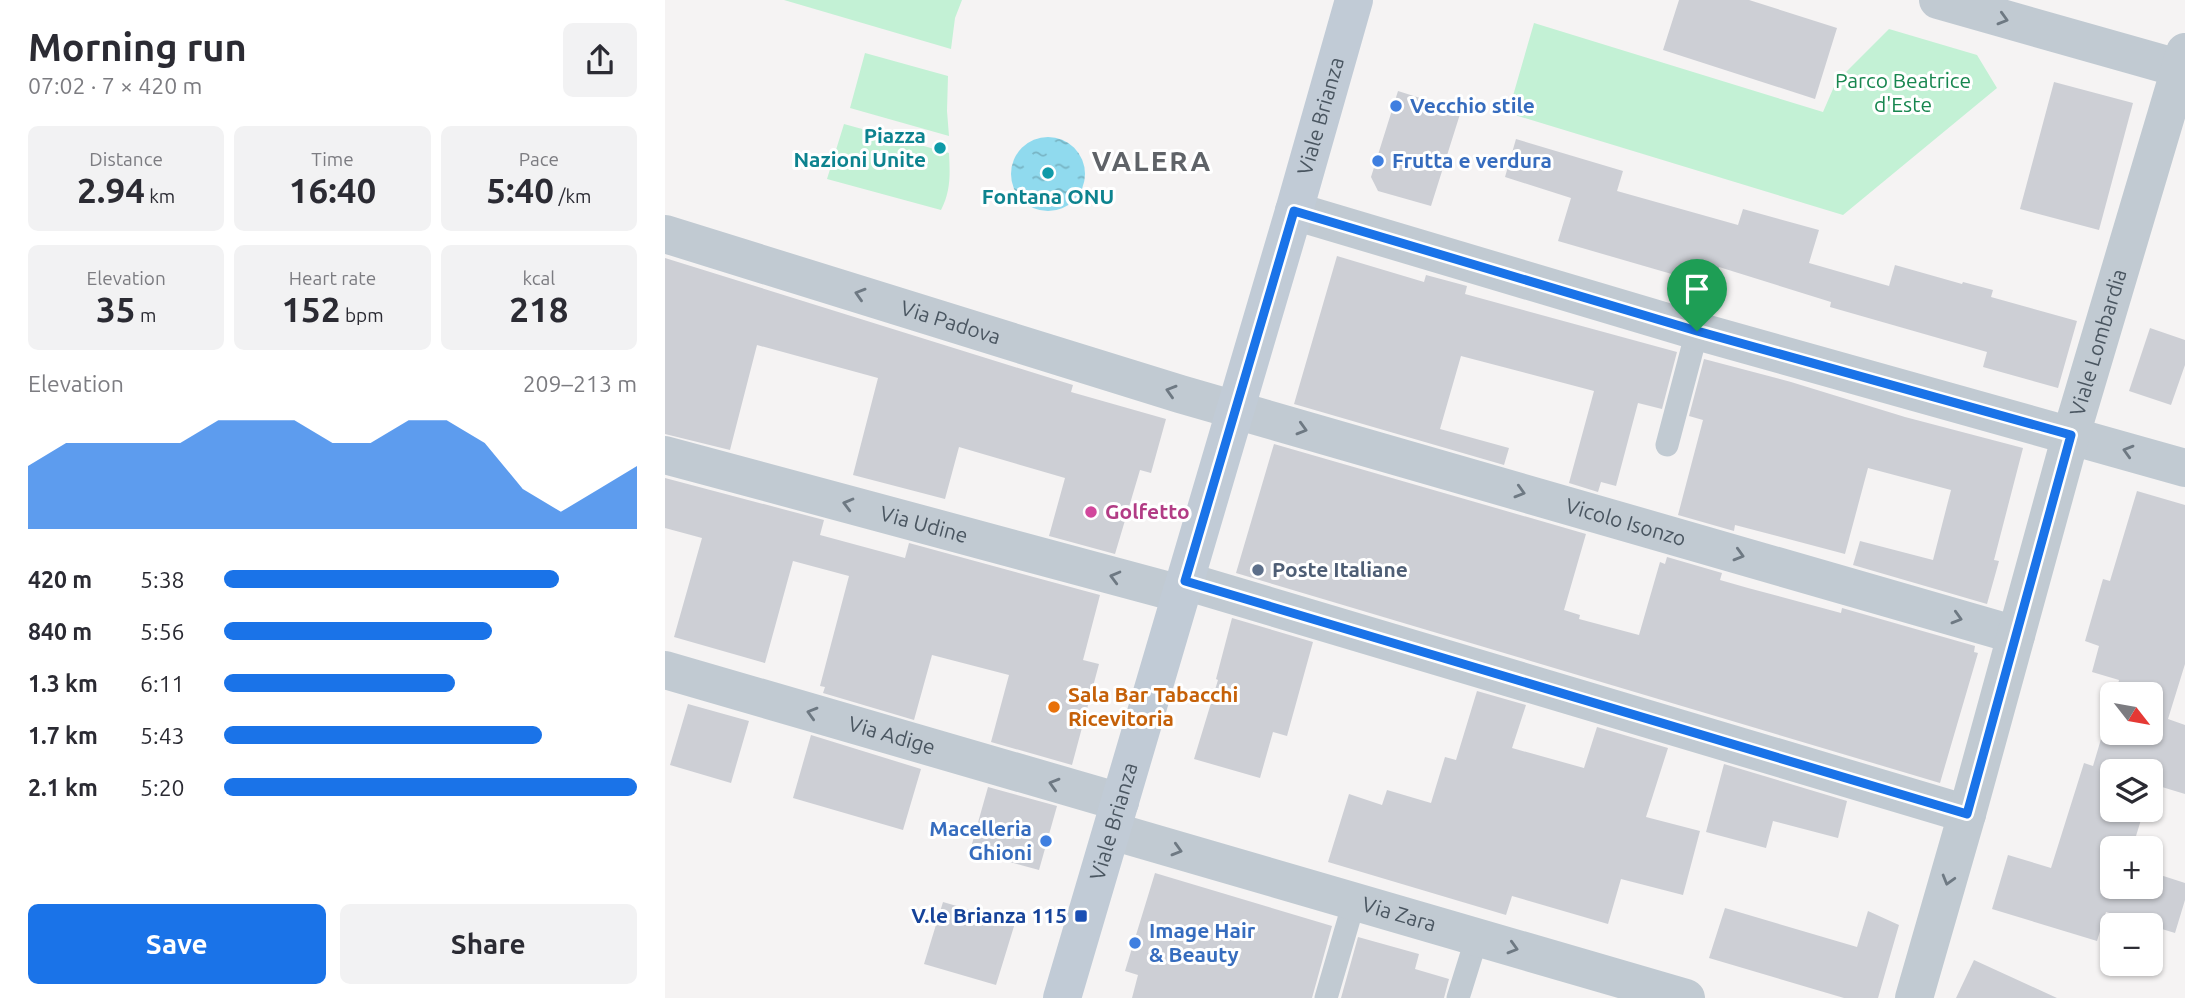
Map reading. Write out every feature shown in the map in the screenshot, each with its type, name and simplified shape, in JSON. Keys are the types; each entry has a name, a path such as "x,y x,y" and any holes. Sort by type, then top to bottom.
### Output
{"street":[{"name":"Viale Brianza","path":"1062,998 1294,211 1353,0"},
{"path":"1938,0 2184,64"},
{"name":"Viale Lombardia","path":"1914,998 2071,435 2184,64"},
{"path":"1294,211 1697,331 2185,468"},
{"name":"Via Padova","path":"665,234 1236,409"},
{"name":"Vicolo Isonzo","path":"1236,409 2016,635"},
{"name":"Via Udine","path":"665,455 1183,588 1967,814"},
{"name":"Via Adige","path":"665,670 1116,817"},
{"name":"Via Zara","path":"1116,817 1353,902 1477,937 1641,992 1685,998"}],"lane":[{"path":"1667,445 1697,331"},
{"path":"1327,998 1353,902"},
{"path":"1458,998 1477,937"}],"green space":[{"path":"784,0 962,0 955,18 951,49"},
{"name":"Parco Beatrice d'Este","path":"1534,23 1823,112 1836,82 1889,29 1977,55 1997,88 1843,215 1508,113"},
{"path":"865,53 948,76 949,136 850,108"},
{"path":"844,124 949,153 950,175 941,210 827,179"}],"water":[{"name":"Fontana ONU","path":"1041,137 1055,137 1069,143 1079,153 1085,174 1079,195 1069,205 1055,211 1041,211 1027,205 1017,195 1011,181 1011,167 1017,153 1027,143"}],"building":[{"path":"1679,0 1749,0 1837,28 1815,99 1663,50"},
{"path":"2054,82 2133,103 2099,230 2020,209"},
{"path":"1398,91 1461,111 1431,206 1378,191 1371,177"},
{"path":"1516,139 1623,171 1617,191 1738,225 1743,209 1819,230 1809,263 1889,286 1895,265 1993,290 1991,297 2077,321 2058,388 1983,367 1987,352 1830,307 1831,302 1719,267 1713,286 1558,241 1571,198 1505,177"},
{"path":"1337,256 1424,282 1426,275 1467,286 1465,294 1677,352 1662,409 1638,403 1616,486 1601,482 1598,492 1569,483 1594,391 1461,356 1440,429 1509,448 1504,465 1294,404"},
{"path":"665,258 1073,385 1071,392 1166,419 1151,473 1140,470 1115,554 1049,536 1065,478 959,447 945,499 853,475 878,378 757,345 730,450 665,434"},
{"path":"2150,328 2185,340 2185,365 2171,405 2129,391"},
{"path":"1704,359 2023,448 1994,560 1999,561 1987,604 1853,565 1860,541 1933,560 1951,490 1868,468 1845,554 1735,525 1734,531 1678,515 1703,420 1689,416"},
{"path":"1274,444 1586,534 1564,610 1580,615 1579,619 1639,635 1660,562 1665,564 1667,557 1722,573 1720,580 1841,613 1842,608 1975,646 1974,652 1978,653 1940,783 1236,573"},
{"path":"665,478 824,520 820,535 905,558 909,543 1100,595 1083,660 1099,664 1072,765 991,742 1009,675 932,655 914,720 823,693 825,687 820,686 849,576 793,561 765,663 674,637 702,538 665,528"},
{"path":"2137,491 2185,505 2185,664 2168,719 2185,725 2185,794 2163,787 2163,759 2100,759 2100,822 2140,822 2136,836 2100,836 2100,899 2163,899 2163,876 2185,883 2185,900 2175,933 2163,929 2163,913 2106,912 2100,913 2097,941 1992,909 2008,855 2051,868 2084,763 2093,766 2100,742 2100,746 2163,746 2163,682 2118,682 2092,672 2099,646 2085,641 2103,579 2110,581"},
{"path":"1232,618 1313,642 1287,736 1273,732 1260,778 1194,759 1218,680 1216,679"},
{"path":"1477,691 1526,705 1512,748 1584,768 1597,727 1668,748 1646,817 1700,831 1683,895 1621,879 1608,924 1512,896 1506,915 1328,862 1349,794 1382,805 1387,790 1431,803 1445,757 1456,760"},
{"path":"688,704 749,721 731,783 670,765"},
{"path":"811,735 921,769 903,830 793,798"},
{"path":"1724,764 1847,801 1838,838 1773,821 1766,848 1706,832"},
{"path":"988,787 1057,806 1039,870 970,851"},
{"path":"1155,873 1332,926 1312,998 1132,998 1138,975 1125,971"},
{"path":"943,902 1015,923 996,985 924,964"},
{"path":"1725,908 1857,947 1868,911 1899,925 1878,998 1844,998 1709,958"},
{"path":"1358,937 1419,954 1415,969 1449,979 1444,998 1341,998"},
{"path":"1974,960 2057,998 1956,998"}],"place":[{"name":"Vecchio stile","path":"1396,106"},
{"name":"Piazza Nazioni Unite","path":"940,148"},
{"name":"Frutta e verdura","path":"1378,161"},
{"name":"Fontana ONU","path":"1048,173"},
{"name":"Golfetto","path":"1091,512"},
{"name":"Poste Italiane","path":"1258,570"},
{"name":"Sala Bar Tabacchi Ricevitoria","path":"1054,707"},
{"name":"Macelleria Ghioni","path":"1046,841"},
{"name":"V.le Brianza 115","path":"1081,916"},
{"name":"Image Hair & Beauty","path":"1135,943"}],"district":[{"name":"VALERA","path":"1152,161"}],"route":[{"path":"1294,211 1697,331 2071,435 1967,814 1185,581 1294,211"}]}
